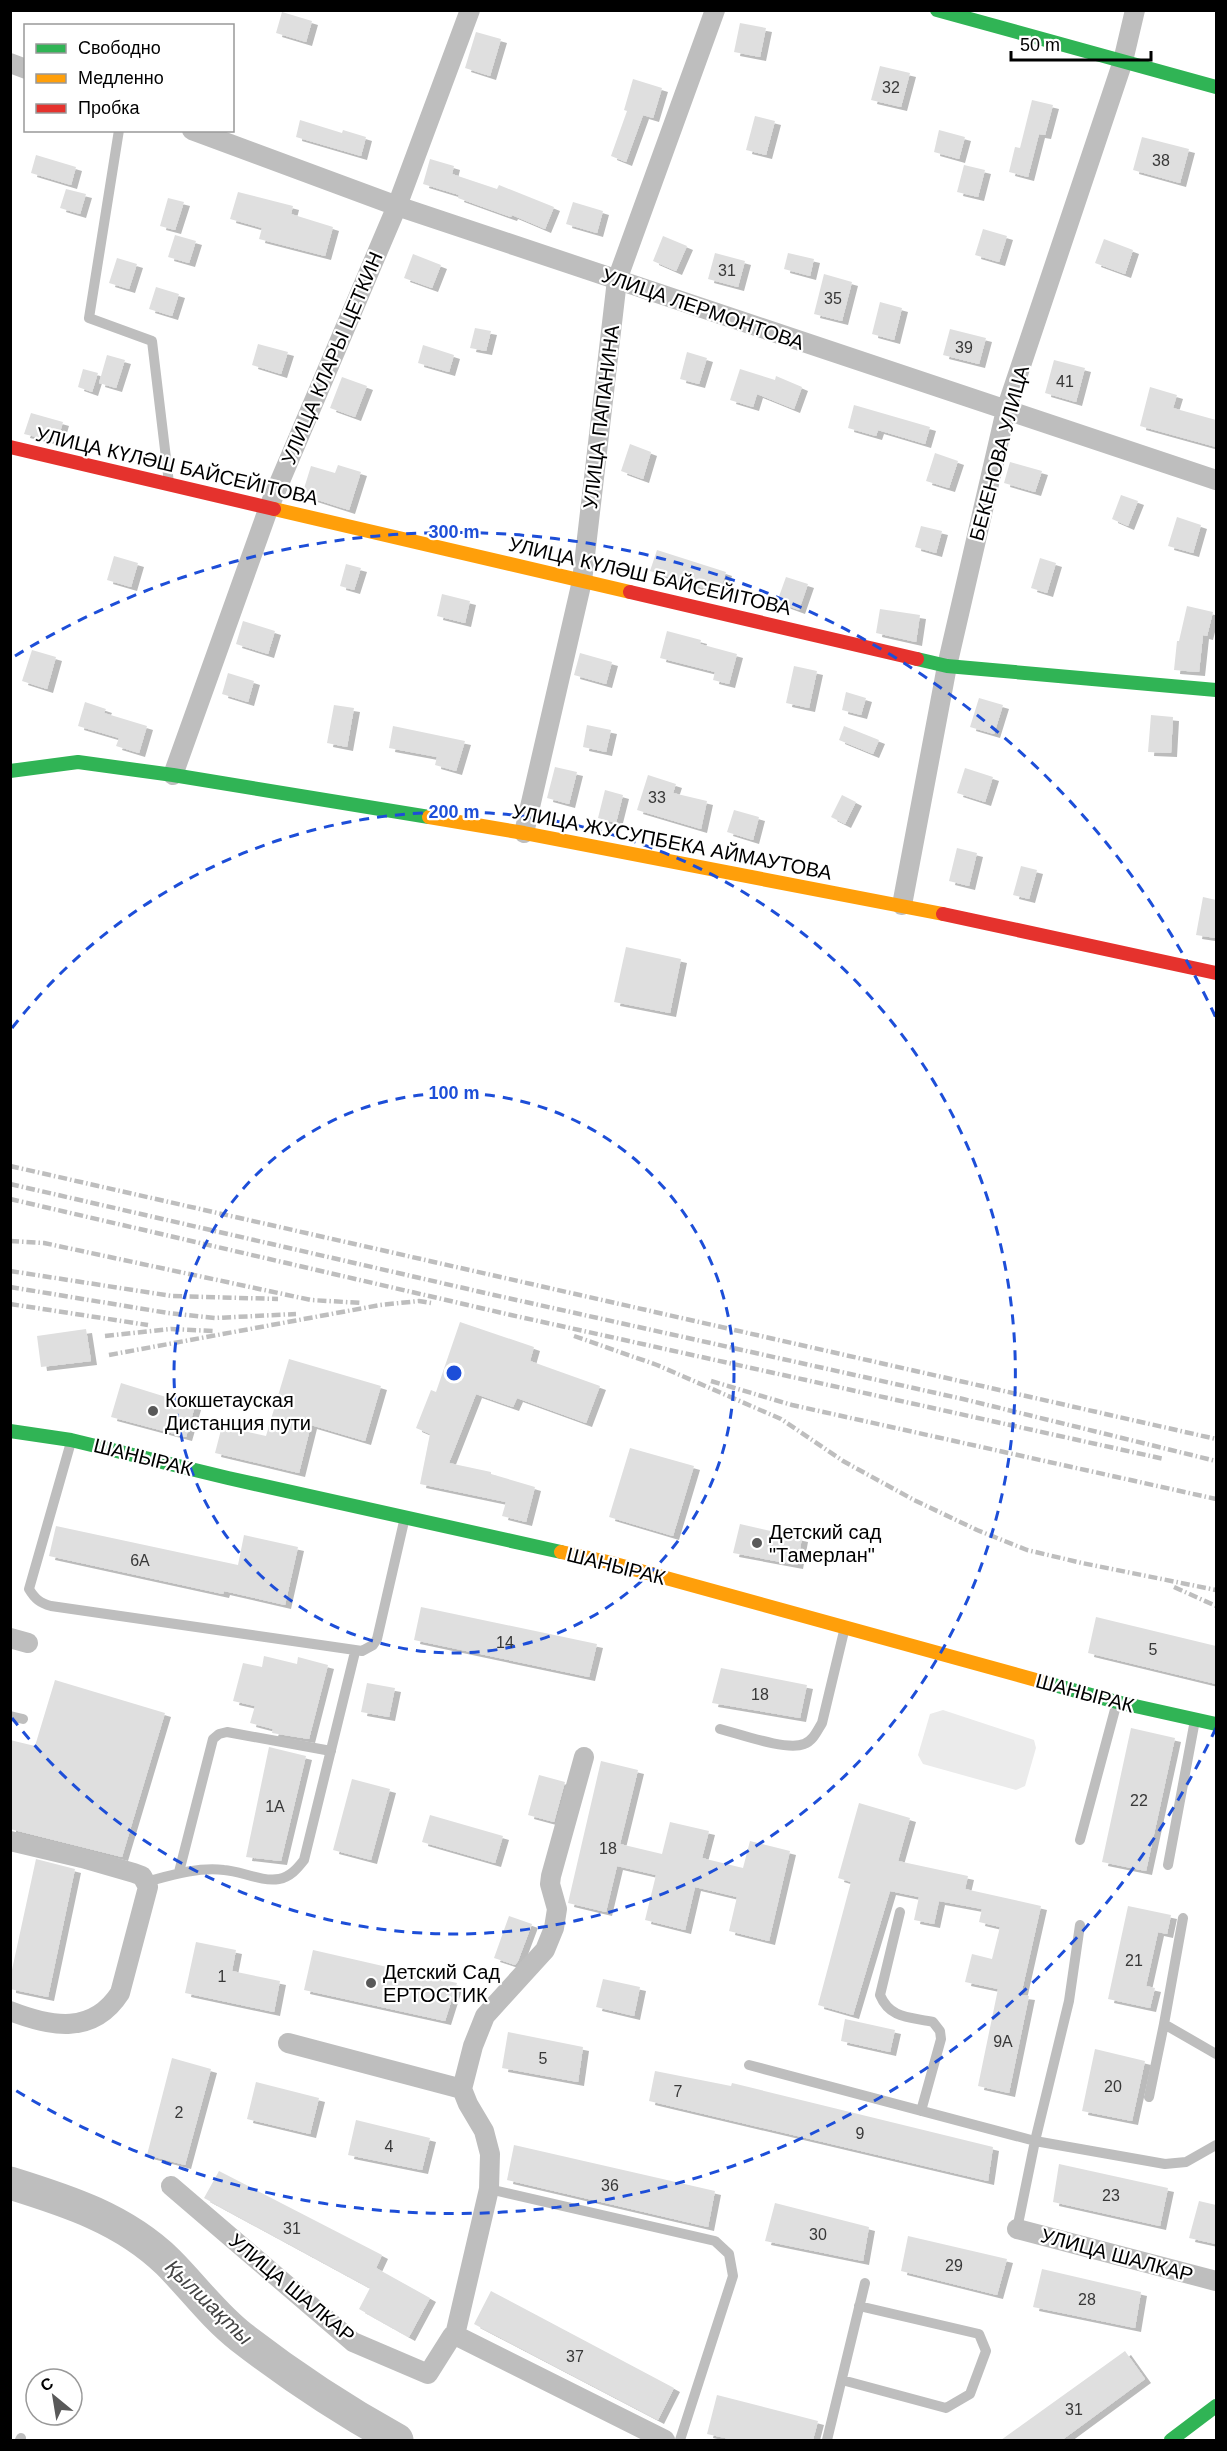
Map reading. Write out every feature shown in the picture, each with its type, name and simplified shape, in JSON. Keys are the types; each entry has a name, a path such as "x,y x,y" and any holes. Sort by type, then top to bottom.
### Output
{"street":[{"name":"УЛИЦА КЛАРЫ ЦЕТКИН","path":"173,775 268,507 397,206 470,10"},
{"name":"УЛИЦА ПАПАНИНА","path":"524,833 582,581 617,280 715,10"},
{"path":"937,10 1216,87"},
{"name":"БЕКЕНОВА УЛИЦА","path":"902,905 947,666 1006,410 1123,61 1136,10"},
{"name":"УЛИЦА ЛЕРМОНТОВА","path":"197,132 397,206 1216,480"},
{"name":"УЛИЦА КҮЛӘШ БАЙСЕЙІТОВА","path":"10,447 947,666 1216,690"},
{"name":"УЛИЦА ЖУСУПБЕКА АЙМАУТОВА","path":"10,771 78,762 173,775 524,833 902,905 1216,973"},
{"name":"ШАНЫРАК","path":"10,1431 71,1440 608,1562 1117,1702 1216,1724"},
{"path":"584,1757 551,1876 550,1884 557,1909 554,1928 545,1950 485,2016 473,2046 462,2090 484,2131 490,2154 489,2189 455,2335 665,2440"},
{"path":"10,1841 82,1858 142,1876 146,1882 147,1893 120,1993 112,2006 98,2016 78,2023 55,2025 36,2021 10,2011"},
{"path":"288,2043 462,2090"},
{"name":"УЛИЦА ШАЛКАР","path":"171,2186 353,2342 428,2374 452,2336 455,2335"},
{"name":"УЛИЦА ШАЛКАР","path":"1017,2229 1216,2281"},
{"path":"1171,2440 1216,2406"}],"lane":[{"path":"119,132 89,318 152,341 169,484"},
{"path":"71,1440 29,1589 42,1604 355,1652 368,1648 377,1639 405,1517"},
{"path":"720,1730 793,1746 805,1744 815,1736 822,1723 845,1628"},
{"path":"146,1882 179,1872 225,1870 273,1880 282,1879 298,1869 304,1860 355,1652"},
{"path":"1080,1840 1117,1702"},
{"path":"10,1716 23,1719"},
{"path":"1168,1865 1196,1719"},
{"path":"179,1872 215,1736 227,1732 331,1751"},
{"path":"900,1912 880,1995 884,2006 891,2013 933,2022 940,2031 941,2039 921,2111"},
{"path":"1149,2097 1183,1918"},
{"path":"1017,2229 1035,2141 1069,2001 1080,1925"},
{"path":"1164,2024 1216,2054"},
{"path":"749,2065 1035,2141 1165,2164 1186,2162 1216,2145"},
{"path":"489,2189 716,2241 729,2254 733,2276 680,2440"},
{"path":"827,2440 865,2283"},
{"path":"842,2380 946,2408 970,2394 986,2351 979,2334 860,2306"}],"shaded area":[{"path":"943,1710 1034,1740 1036,1748 1025,1786 1016,1790 923,1764 918,1755 930,1714"}],"building":[{"path":"282,12 312,21 306,42 276,33"},
{"path":"740,23 766,28 760,57 734,52"},
{"path":"476,32 501,39 490,76 465,68"},
{"path":"880,66 910,73 901,107 871,100"},
{"path":"633,79 662,88 653,118 643,115 626,162 611,156 627,111 624,110"},
{"path":"1032,100 1053,105 1045,135 1039,134 1028,177 1009,172 1015,147 1020,148"},
{"path":"755,116 775,121 766,155 746,150"},
{"path":"300,120 342,133 343,130 366,137 361,156 296,137"},
{"path":"939,130 965,137 959,159 934,152"},
{"path":"1142,137 1189,149 1180,183 1133,170"},
{"path":"36,155 76,167 71,185 31,173"},
{"path":"430,159 454,166 452,174 497,189 499,185 554,207 545,229 512,215 511,217 458,198 459,195 423,184"},
{"path":"964,165 985,170 978,197 957,192"},
{"path":"66,189 86,194 80,214 60,208"},
{"path":"238,192 293,206 291,214 333,227 325,256 259,239 262,228 230,219"},
{"path":"168,198 184,202 175,230 160,226"},
{"path":"573,202 603,211 597,233 566,224"},
{"path":"983,229 1007,236 999,262 975,255"},
{"path":"175,235 196,241 189,263 168,257"},
{"path":"663,236 687,246 676,271 653,261"},
{"path":"1104,239 1133,250 1125,274 1095,263"},
{"path":"715,253 745,261 738,287 708,279"},
{"path":"788,253 814,259 810,276 784,269"},
{"path":"413,254 441,265 432,288 404,278"},
{"path":"117,258 137,264 129,289 109,283"},
{"path":"824,274 852,282 842,321 814,314"},
{"path":"156,287 179,294 172,316 149,309"},
{"path":"880,302 902,308 894,340 872,334"},
{"path":"475,328 491,331 486,351 470,348"},
{"path":"950,329 986,338 979,364 943,355"},
{"path":"258,344 288,352 281,374 252,365"},
{"path":"423,345 454,355 449,372 418,363"},
{"path":"687,352 707,358 699,384 680,379"},
{"path":"107,355 125,360 116,388 99,383"},
{"path":"1054,360 1085,368 1076,402 1045,393"},
{"path":"83,369 98,373 92,392 78,387"},
{"path":"740,369 775,380 776,376 802,387 794,409 757,394 753,407 730,400"},
{"path":"342,377 367,386 355,417 330,408"},
{"path":"1150,387 1177,395 1173,408 1216,420 1216,447 1140,426"},
{"path":"854,405 930,427 925,444 878,430 876,436 848,428"},
{"path":"31,413 63,422 57,442 24,434"},
{"path":"630,444 651,452 643,479 621,471"},
{"path":"935,453 958,461 949,488 926,481"},
{"path":"1010,462 1042,471 1035,492 1004,483"},
{"path":"338,465 361,472 349,510 302,495 311,466 335,473"},
{"path":"1121,495 1138,501 1128,526 1112,519"},
{"path":"1177,517 1201,525 1193,553 1168,546"},
{"path":"921,526 942,531 936,553 915,547"},
{"path":"657,550 726,572 719,593 650,571"},
{"path":"114,556 138,563 131,587 107,580"},
{"path":"1040,558 1056,563 1047,593 1031,588"},
{"path":"346,564 361,568 354,590 340,586"},
{"path":"786,577 808,584 799,610 777,602"},
{"path":"442,594 470,601 465,623 437,616"},
{"path":"1187,606 1213,612 1207,636 1203,635 1199,672 1174,670 1177,641 1179,641"},
{"path":"880,609 920,615 916,642 876,633"},
{"path":"243,621 275,631 268,654 236,644"},
{"path":"667,631 701,640 700,644 737,654 729,684 713,680 715,672 660,658"},
{"path":"32,650 56,657 47,689 22,681"},
{"path":"580,653 612,662 606,684 574,675"},
{"path":"794,666 817,671 809,708 786,703"},
{"path":"228,673 254,681 248,702 222,694"},
{"path":"846,692 866,698 861,715 842,710"},
{"path":"979,698 1003,705 994,734 970,727"},
{"path":"85,702 106,709 104,713 147,726 139,753 116,746 119,738 78,726"},
{"path":"334,705 354,708 347,747 327,743"},
{"path":"1151,715 1173,717 1171,753 1148,752"},
{"path":"587,725 611,730 606,752 583,747"},
{"path":"393,726 465,741 456,771 435,765 437,757 389,748"},
{"path":"844,726 879,740 873,754 839,740"},
{"path":"555,767 577,772 569,804 547,798"},
{"path":"965,768 993,777 985,802 957,793"},
{"path":"648,775 676,784 673,793 707,801 701,829 637,810"},
{"path":"605,790 623,795 616,823 598,818"},
{"path":"842,795 856,802 845,824 831,817"},
{"path":"734,810 759,817 753,840 727,832"},
{"path":"957,848 977,853 969,886 949,881"},
{"path":"1021,866 1037,870 1029,899 1013,895"},
{"path":"1203,897 1216,900 1216,938 1196,935"},
{"path":"626,947 681,959 670,1013 614,1002"},
{"path":"460,1322 534,1347 530,1361 600,1386 586,1423 517,1398 513,1407 476,1394 449,1463 491,1472 491,1474 535,1487 526,1522 502,1516 506,1502 420,1484 430,1434 416,1428 431,1390 436,1392"},
{"path":"86,1329 91,1361 41,1367 37,1336"},
{"path":"289,1359 381,1386 365,1441 311,1425 299,1473 215,1453 222,1426 266,1436"},
{"name":"Кокшетауская Дистанция пути","path":"121,1383 195,1406 186,1437 111,1417"},
{"path":"630,1448 694,1466 673,1536 609,1517"},
{"path":"740,1524 802,1538 797,1565 733,1553"},
{"path":"56,1526 238,1565 244,1535 298,1547 285,1605 224,1591 223,1594 49,1556"},
{"path":"421,1607 597,1644 589,1677 414,1640"},
{"path":"1096,1617 1216,1646 1216,1684 1088,1653"},
{"path":"264,1656 297,1664 298,1657 328,1665 309,1739 272,1733 273,1729 250,1723 255,1706 233,1701 243,1663 262,1667"},
{"path":"721,1668 807,1685 800,1718 712,1703"},
{"path":"55,1680 165,1713 122,1857 10,1829 10,1740 35,1746"},
{"path":"367,1683 395,1688 389,1717 361,1712"},
{"path":"1131,1728 1175,1738 1146,1871 1102,1862"},
{"path":"269,1747 306,1756 281,1861 246,1857"},
{"path":"601,1761 638,1770 620,1844 662,1854 670,1822 709,1831 702,1858 743,1868 750,1841 790,1851 769,1941 729,1931 737,1897 695,1887 685,1930 645,1920 656,1875 617,1866 606,1912 568,1903"},
{"path":"539,1775 565,1782 554,1822 528,1815"},
{"path":"352,1779 390,1789 371,1860 333,1850"},
{"path":"859,1803 910,1818 898,1861 968,1876 965,1889 1041,1906 1021,1995 1029,1996 1009,2093 978,2086 998,1989 965,1982 972,1954 992,1959 1000,1927 979,1922 982,1909 939,1901 934,1924 914,1920 919,1897 890,1891 853,2015 818,2005 851,1882 838,1878"},
{"path":"430,1815 503,1836 495,1863 422,1842"},
{"path":"36,1859 75,1869 48,1997 10,1989 10,1979"},
{"path":"1128,1906 1171,1915 1167,1934 1158,1932 1146,1986 1155,1988 1150,2008 1108,1999"},
{"path":"509,1916 532,1924 515,1965 494,1958"},
{"path":"196,1942 236,1950 232,1971 280,1981 274,2012 185,1993"},
{"path":"313,1950 457,1983 445,2021 304,1990"},
{"path":"603,1979 640,1987 634,2016 596,2007"},
{"path":"845,2019 895,2030 890,2052 841,2041"},
{"path":"508,2032 583,2047 578,2082 502,2068"},
{"path":"1095,2049 1145,2061 1132,2121 1082,2111"},
{"path":"172,2058 211,2069 185,2165 147,2155"},
{"path":"655,2071 731,2086 732,2083 993,2147 988,2181 649,2101"},
{"path":"256,2082 319,2098 310,2134 247,2119"},
{"path":"356,2120 430,2138 422,2170 348,2155"},
{"path":"514,2145 715,2191 708,2227 507,2180"},
{"path":"1059,2164 1168,2188 1160,2226 1053,2202"},
{"path":"219,2171 382,2255 376,2268 430,2298 409,2337 359,2309 370,2288 204,2198"},
{"path":"1199,2201 1216,2205 1216,2244 1189,2238"},
{"path":"775,2203 869,2227 863,2261 765,2241"},
{"path":"908,2236 1007,2259 997,2295 901,2271"},
{"path":"1042,2269 1141,2292 1135,2328 1033,2307"},
{"path":"491,2291 674,2388 658,2420 474,2324"},
{"path":"1125,2351 1145,2379 1062,2440 1001,2440"},
{"path":"717,2395 818,2421 813,2440 734,2440 707,2434"}],"waterway":[{"name":"Қылшақты","path":"10,2183 94,2213 133,2234 168,2262 212,2310 241,2337 317,2392 397,2440"}],"railway":[{"path":"10,1166 1216,1439"},
{"path":"10,1184 963,1399 1216,1461"},
{"path":"10,1199 511,1315 1164,1459"},
{"path":"10,1241 44,1243 311,1300 362,1303"},
{"path":"10,1271 172,1296 278,1299"},
{"path":"10,1287 168,1313 215,1318 296,1314"},
{"path":"109,1355 380,1305 419,1301 431,1303"},
{"path":"10,1304 148,1325"},
{"path":"105,1336 171,1329 213,1331"},
{"path":"574,1336 657,1365 781,1419 843,1461 914,1500 977,1530 1027,1550 1216,1590"},
{"path":"711,1381 792,1405 1216,1499"},
{"path":"1174,1587 1216,1606"}],"traffic: fast":[{"path":"937,10 1216,87"},
{"path":"917,659 947,666 1216,690"},
{"path":"10,771 78,762 173,775 429,817"},
{"path":"10,1431 71,1440 228,1478 561,1552"},
{"path":"1043,1682 1117,1702 1216,1724"},
{"path":"1171,2440 1216,2406"}],"traffic: slow":[{"path":"274,509 630,592"},
{"path":"429,817 524,833 943,914"},
{"path":"561,1552 608,1562 1043,1682"}],"traffic: jam":[{"path":"10,447 274,509"},
{"path":"630,592 917,659"},
{"path":"943,914 1216,973"}],"place":[{"name":"Кокшетауская Дистанция пути","path":"153,1411"},
{"name":"Детский сад \"Тамерлан\"","path":"757,1543"},
{"name":"Детский Сад ЕРТОСТИК","path":"371,1983"}]}
